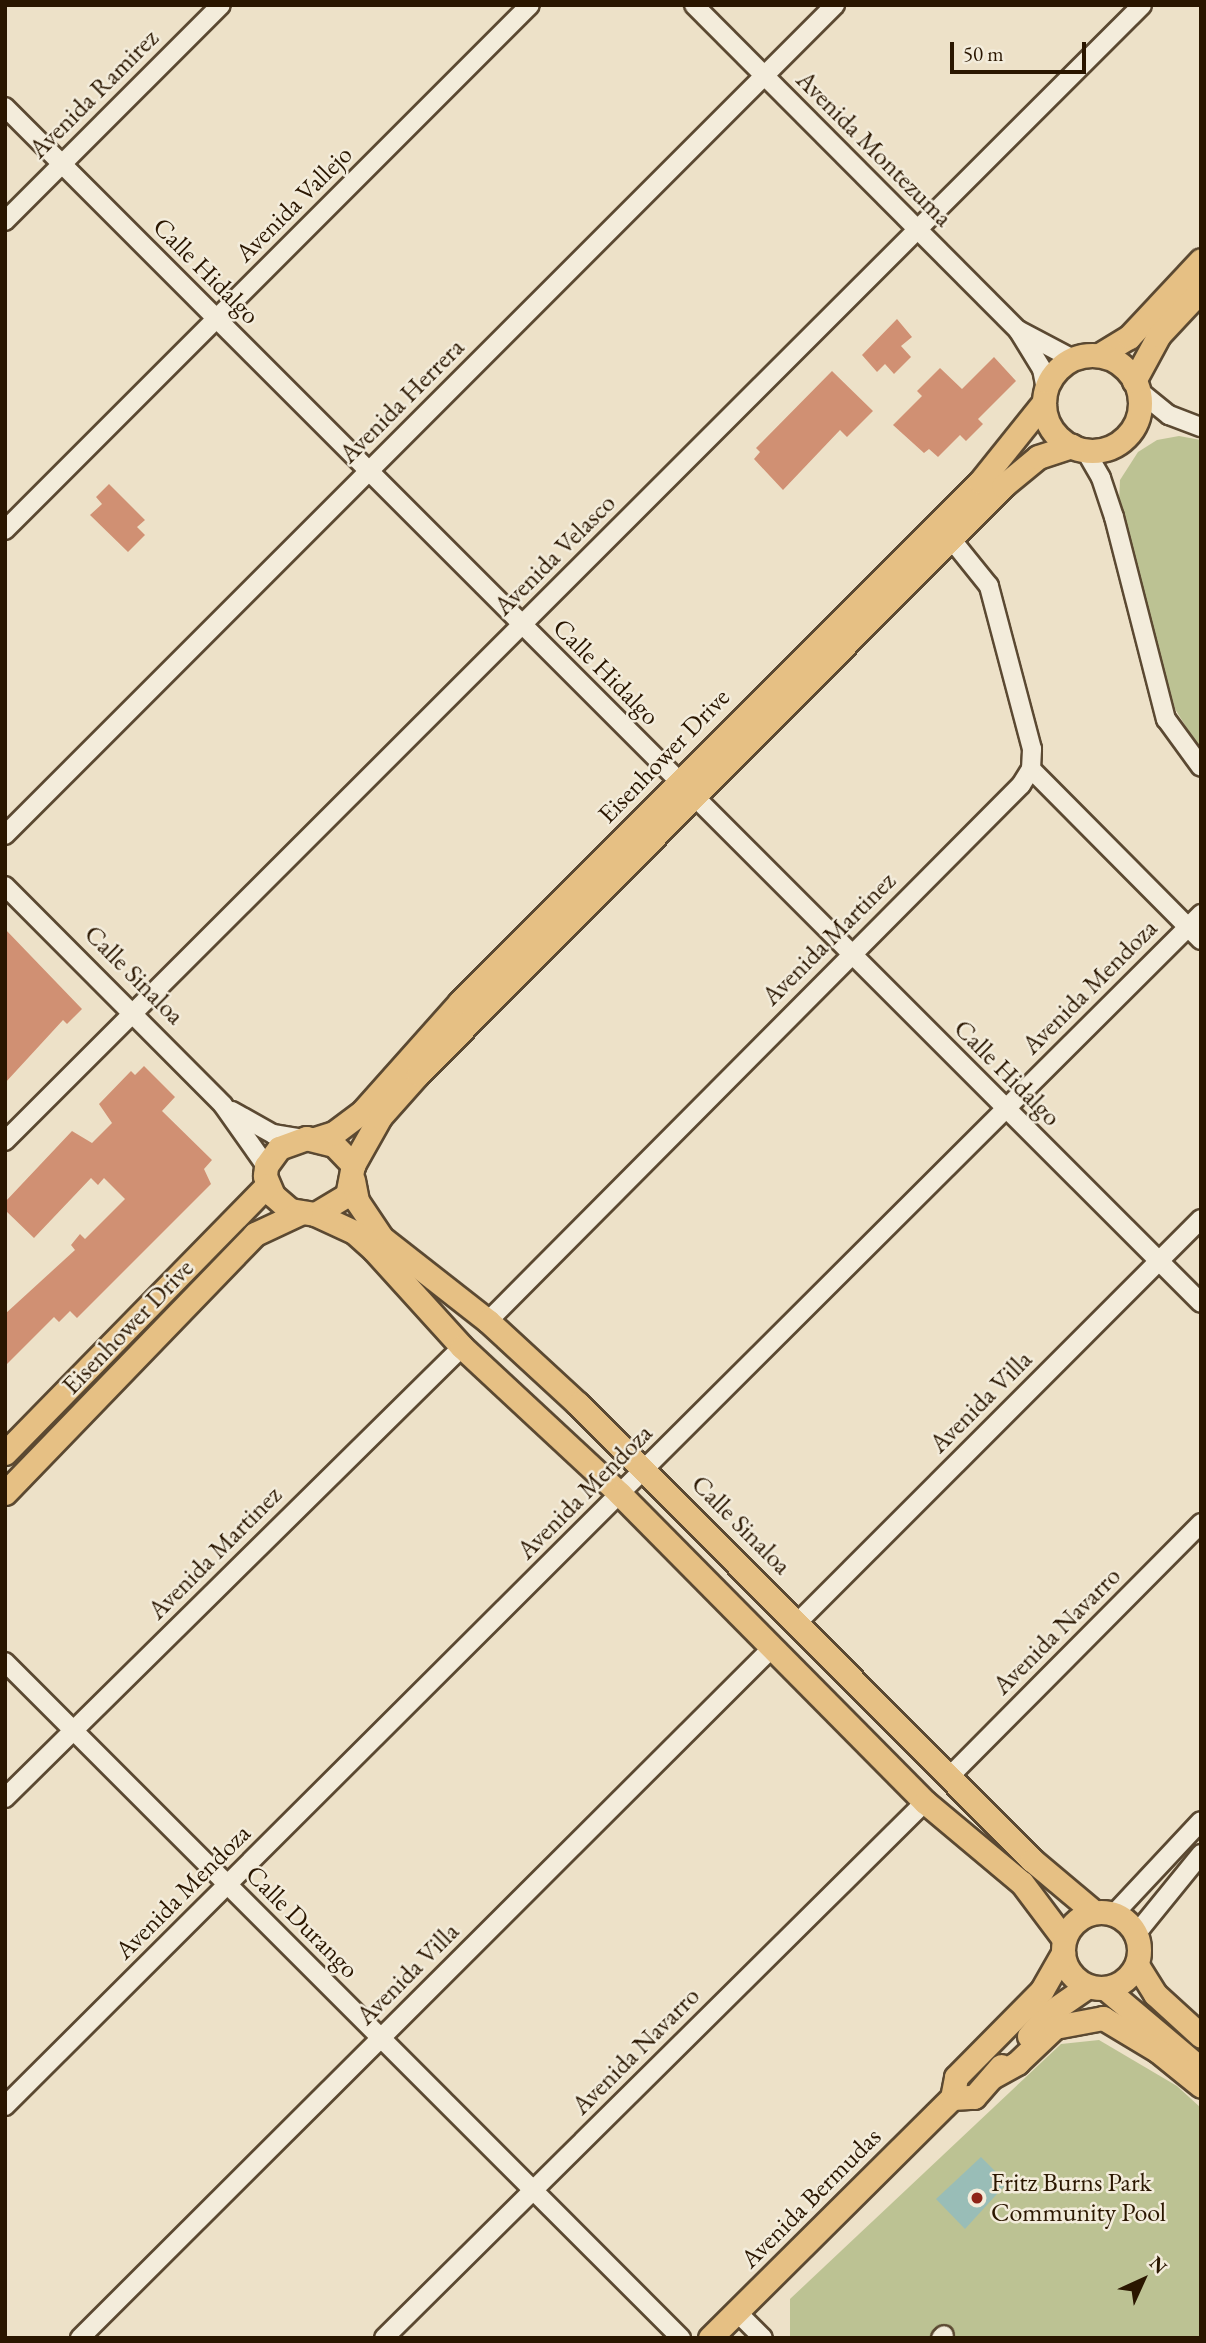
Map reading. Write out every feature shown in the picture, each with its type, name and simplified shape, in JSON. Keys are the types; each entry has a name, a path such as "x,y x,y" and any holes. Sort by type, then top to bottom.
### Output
{"main road":[{"path":"1073,359 1099,355 1129,337 1201,260"},
{"name":"Eisenhower Drive","path":"307,1138 334,1133 363,1111 419,1044 952,540 1019,471 1051,452 1112,447 1132,429 1140,403 1136,385 1159,335 1201,290"},
{"path":"1099,355 1124,367 1136,385"},
{"name":"Eisenhower Drive","path":"353,1173 380,1117 418,1074 687,791 758,699 980,482 1045,396 1052,376 1073,359"},
{"path":"1045,396 1052,428 1079,448"},
{"path":"308,1214 347,1195 353,1173 334,1145 307,1138 279,1148 266,1175 281,1203 308,1214 354,1232 462,1347 620,1494 925,1802 1022,1883 1064,1946 1071,1973 1096,1987 1201,2070"},
{"name":"Calle Sinaloa","path":"353,1173 357,1201 382,1238 488,1321 645,1469 951,1775 1032,1860 1104,1913"},
{"name":"Eisenhower Drive","path":"5,1453 266,1175"},
{"name":"Eisenhower Drive","path":"5,1493 255,1234 308,1214"},
{"path":"1064,1946 1076,1922 1104,1913 1136,1934 1137,1965 1155,1994 1201,2036"},
{"name":"Avenida Bermudas","path":"710,2338 952,2098 956,2077 1042,1990 1064,1946"},
{"path":"1096,1987 1124,1981 1137,1965"},
{"name":"Avenida Bermudas","path":"952,2098 974,2097 1049,2013 1096,1987"},
{"path":"992,2077 1017,2063 1055,2027 1104,2018 1158,2051 1201,2087"}],"street":[{"name":"Avenida Ramirez","path":"5,221 221,5"},
{"name":"Avenida Vallejo","path":"5,530 530,5"},
{"name":"Avenida Montezuma","path":"694,5 1018,330 1042,369 1045,396"},
{"name":"Avenida Herrera","path":"5,835 835,5"},
{"name":"Avenida Velasco","path":"5,1141 1142,5"},
{"name":"Calle Hidalgo","path":"5,107 1201,1303"},
{"name":"Avenida Montezuma","path":"1018,330 1073,359"},
{"path":"1136,385 1169,415 1201,427"},
{"path":"1079,448 1111,506 1166,719 1201,767"},
{"path":"952,540 989,586 1032,749 1031,769 1196,927"},
{"name":"Avenida Martinez","path":"488,1321 1021,785 1031,769"},
{"name":"Calle Sinaloa","path":"5,886 223,1105 266,1175"},
{"name":"Avenida Mendoza","path":"5,2106 1006,1108 1196,927"},
{"name":"Calle Sinaloa","path":"223,1105 273,1134 307,1138"},
{"name":"Avenida Villa","path":"798,1622 1201,1219"},
{"name":"Avenida Martinez","path":"5,1798 462,1347"},
{"name":"Avenida Navarro","path":"951,1775 1201,1523"},
{"name":"Avenida Villa","path":"80,2338 772,1648"},
{"name":"Calle Durango","path":"5,1662 681,2338"},
{"name":"Avenida Navarro","path":"384,2338 925,1802"},
{"path":"1104,1913 1201,1821"},
{"path":"1136,1934 1196,1872 1201,1854"},
{"path":"736,2311 763,2338"}],"green space":[{"path":"1179,436 1201,440 1201,751 1175,709 1119,502 1120,480 1138,452 1157,440"},
{"path":"1099,2040 1177,2086 1201,2108 1201,2338 790,2338 790,2299 1061,2044"}],"water":[{"path":"981,2157 1007,2183 965,2229 936,2199"}],"building":[{"path":"897,319 912,337 901,346 911,357 894,374 885,364 877,372 862,355"},
{"path":"994,357 1016,381 978,419 983,424 966,441 960,435 938,457 929,449 924,453 893,425 922,396 917,391 940,368 962,389"},
{"path":"832,371 873,411 847,437 840,430 783,490 754,459 760,452 756,448"},
{"path":"109,484 145,520 137,527 145,535 128,552 90,515 102,504 96,497"},
{"path":"5,929 82,1009 67,1024 63,1020 5,1083"},
{"path":"144,1066 175,1097 162,1111 212,1160 204,1169 211,1184 77,1318 70,1311 59,1322 54,1317 5,1366 5,1314 75,1250 71,1245 80,1234 85,1239 125,1199 104,1178 98,1185 91,1178 34,1238 5,1210 5,1202 72,1131 92,1143 112,1123 99,1104 131,1071 135,1075"}],"place":[{"name":"Fritz Burns Park Community Pool","path":"977,2198"}]}
